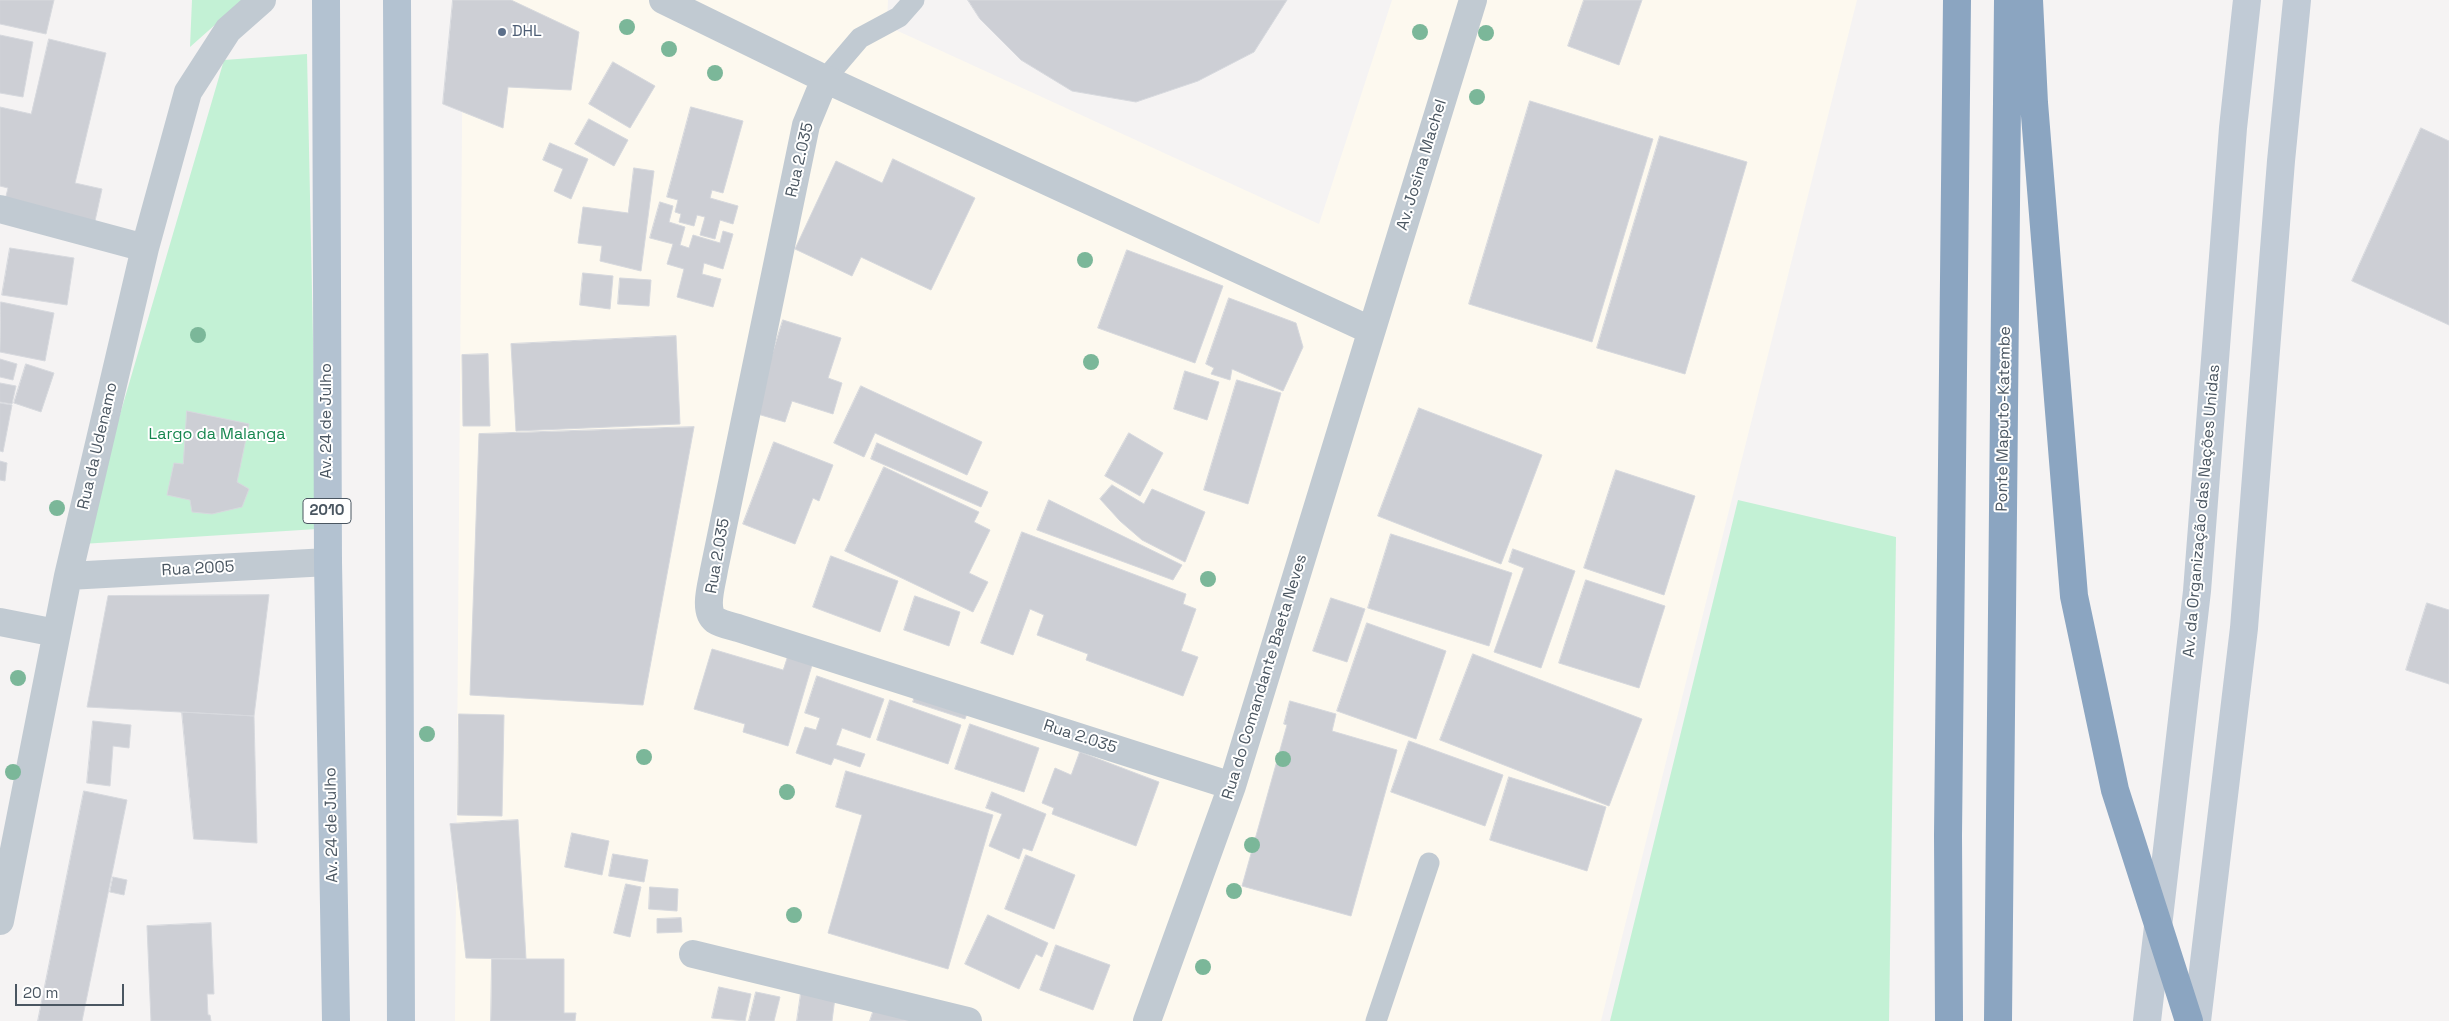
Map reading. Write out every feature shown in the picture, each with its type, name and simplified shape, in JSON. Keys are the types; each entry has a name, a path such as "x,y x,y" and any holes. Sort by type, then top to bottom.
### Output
{"highway":[{"path":"1949,1021 1948,835 1956,0"},
{"name":"Ponte Maputo-Katembe","path":"1998,1021 2008,0"},
{"path":"2029,0 2034,103 2074,596 2116,790 2189,1021"}],"main road":[{"name":"Av. 24 de Julho","path":"326,0 328,562 336,1021"},
{"path":"397,0 401,1021"},
{"name":"Av. da Organização das Nações Unidas","path":"2147,1021 2197,591 2233,128 2247,0"},
{"path":"2197,1021 2244,628 2280,161 2297,0"}],"street":[{"name":"Rua da Udenamo","path":"0,921 68,576 145,248 188,92 228,30 262,0"},
{"path":"663,0 825,79 1370,330"},
{"name":"Av. Josina Machel","path":"1370,330 1473,0"},
{"name":"Rua 2.035","path":"825,79 806,125 714,570 709,608 711,615 716,621 730,626 1232,786"},
{"path":"0,209 145,248"},
{"name":"Rua do Comandante Baeta Neves","path":"1147,1021 1232,786 1370,330"},
{"name":"Rua 2005","path":"68,576 328,562"},
{"path":"0,622 56,633"},
{"path":"693,954 968,1021"}],"lane":[{"path":"825,79 860,38 898,17 914,0"},
{"path":"1376,1021 1429,863"}],"shaded area":[{"path":"463,0 888,0 887,26 1319,224 1392,0 1857,0 1601,1021 455,1021"}],"green space":[{"path":"192,0 243,0 190,47"},
{"name":"Largo da Malanga","path":"307,54 317,529 82,544 224,60"},
{"path":"1738,500 1896,537 1889,1021 1610,1021"}],"building":[{"path":"0,0 54,0 46,34 0,24"},
{"path":"453,0 511,0 579,32 571,90 508,87 503,128 443,104"},
{"path":"968,0 1287,0 1254,52 1198,81 1136,102 1072,91 1021,60 980,19"},
{"path":"1584,0 1642,0 1619,65 1568,46"},
{"path":"0,35 33,42 23,97 0,93"},
{"path":"49,39 106,53 75,183 102,189 95,221 5,200 8,188 0,186 0,107 31,114"},
{"path":"613,62 655,86 630,128 589,104"},
{"path":"1530,101 1653,139 1592,342 1469,304"},
{"path":"691,107 743,121 723,193 712,190 710,198 738,206 733,224 720,220 715,239 700,235 705,217 697,215 694,226 679,222 681,214 675,212 678,200 667,197"},
{"path":"589,119 628,140 614,166 575,144"},
{"path":"2421,128 2449,141 2449,325 2352,281"},
{"path":"1660,136 1747,162 1685,374 1597,348"},
{"path":"550,143 588,159 571,199 554,191 563,169 543,160"},
{"path":"893,159 975,198 931,290 861,257 852,276 795,249 836,161 882,183"},
{"path":"634,168 654,171 641,271 600,261 602,246 578,243 583,207 628,213"},
{"path":"660,202 673,206 669,222 685,227 680,245 689,248 693,235 720,243 723,231 733,234 723,269 704,263 702,274 721,279 713,307 677,297 684,269 667,264 673,244 650,238"},
{"path":"10,248 74,258 67,305 2,295"},
{"path":"1127,250 1223,286 1195,363 1098,328"},
{"path":"583,273 613,276 610,309 580,305"},
{"path":"620,278 651,280 649,306 618,304"},
{"path":"1229,298 1296,323 1303,347 1283,391 1232,369 1230,380 1211,374 1214,368 1206,364"},
{"path":"1,302 54,313 45,361 0,352"},
{"path":"783,320 841,338 828,378 842,383 833,414 792,401 785,422 754,413"},
{"path":"676,336 680,424 516,431 511,344"},
{"path":"488,354 490,426 463,426 462,355"},
{"path":"0,359 17,364 13,380 0,377"},
{"path":"26,364 54,373 41,412 14,403"},
{"path":"1185,371 1219,382 1207,420 1174,409"},
{"path":"1237,380 1281,393 1248,504 1204,490"},
{"path":"0,383 16,386 12,404 0,402"},
{"path":"861,386 982,442 967,475 875,433 864,457 834,443"},
{"path":"0,403 12,405 3,452 0,451"},
{"path":"1419,408 1542,455 1501,564 1378,516"},
{"path":"187,411 249,424 237,482 249,489 242,507 212,514 192,512 190,500 167,495 174,463 183,464"},
{"path":"694,427 643,705 470,695 479,434"},
{"path":"1129,433 1163,453 1140,496 1105,476"},
{"path":"774,442 833,465 819,501 813,498 795,544 743,524"},
{"path":"877,443 988,492 981,507 871,459"},
{"path":"0,461 7,463 5,481 0,480"},
{"path":"884,467 979,512 974,522 990,530 969,573 988,582 973,612 845,551"},
{"path":"1616,470 1695,496 1664,595 1584,568"},
{"path":"1112,485 1144,504 1152,489 1205,512 1185,562 1142,540 1120,521 1100,499"},
{"path":"1049,500 1182,565 1173,580 1037,530"},
{"path":"1022,532 1186,594 1183,604 1196,609 1181,651 1198,657 1183,696 1086,660 1088,654 1037,635 1044,615 1030,609 1013,655 981,643"},
{"path":"1391,534 1512,573 1489,646 1368,608"},
{"path":"1513,549 1575,571 1541,668 1494,652 1524,568 1509,562"},
{"path":"831,556 898,581 880,632 813,607"},
{"path":"1586,580 1665,606 1639,688 1559,663"},
{"path":"269,595 254,716 87,707 108,596"},
{"path":"915,596 960,612 949,646 904,630"},
{"path":"1331,598 1365,609 1347,662 1313,651"},
{"path":"2427,603 2449,610 2449,684 2406,670"},
{"path":"1367,623 1446,651 1416,739 1337,711"},
{"path":"791,647 815,655 788,746 743,732 745,724 694,709 712,649 783,670"},
{"path":"1473,654 1642,719 1609,806 1440,740"},
{"path":"817,676 884,699 870,738 842,728 836,745 865,754 860,767 834,758 831,765 796,753 805,727 816,730 820,718 805,713"},
{"path":"918,688 970,705 965,719 913,702"},
{"path":"890,700 961,725 948,764 877,740"},
{"path":"1290,701 1336,714 1332,731 1397,750 1351,916 1242,886 1287,725 1284,724"},
{"path":"182,712 254,716 257,843 194,839"},
{"path":"459,714 504,715 502,816 458,815"},
{"path":"93,721 131,725 129,748 113,746 110,786 87,783"},
{"path":"970,724 1039,748 1024,792 955,769"},
{"path":"1409,741 1503,775 1485,826 1391,792"},
{"path":"1080,752 1159,782 1136,846 1052,814 1054,808 1042,803 1055,768 1071,775"},
{"path":"846,771 993,815 948,969 828,933 862,815 836,807"},
{"path":"1509,777 1606,807 1587,871 1490,840"},
{"path":"84,791 127,800 82,1021 38,1021"},
{"path":"992,792 1046,814 1032,851 1023,848 1019,859 989,846 1002,814 986,808"},
{"path":"518,820 526,959 466,958 450,824"},
{"path":"572,833 609,841 602,875 565,867"},
{"path":"613,854 648,860 644,882 609,876"},
{"path":"1026,855 1075,875 1054,929 1005,909"},
{"path":"113,877 127,880 124,895 110,892"},
{"path":"626,884 641,887 630,937 614,933"},
{"path":"650,887 678,889 677,911 649,909"},
{"path":"988,915 1048,943 1042,957 1036,954 1019,989 965,964"},
{"path":"681,918 682,932 657,933 657,919"},
{"path":"211,923 214,994 207,994 208,1015 210,1015 211,1021 151,1021 147,926"},
{"path":"1056,945 1110,965 1093,1010 1040,990"},
{"path":"492,959 564,959 564,1013 576,1013 575,1021 491,1021"},
{"path":"719,987 751,994 745,1021 712,1018"},
{"path":"756,992 780,997 774,1021 749,1021"},
{"path":"801,993 835,998 832,1021 797,1021"},
{"path":"874,1009 911,1021 870,1021"}],"place":[{"name":"DHL","path":"502,32"}]}
